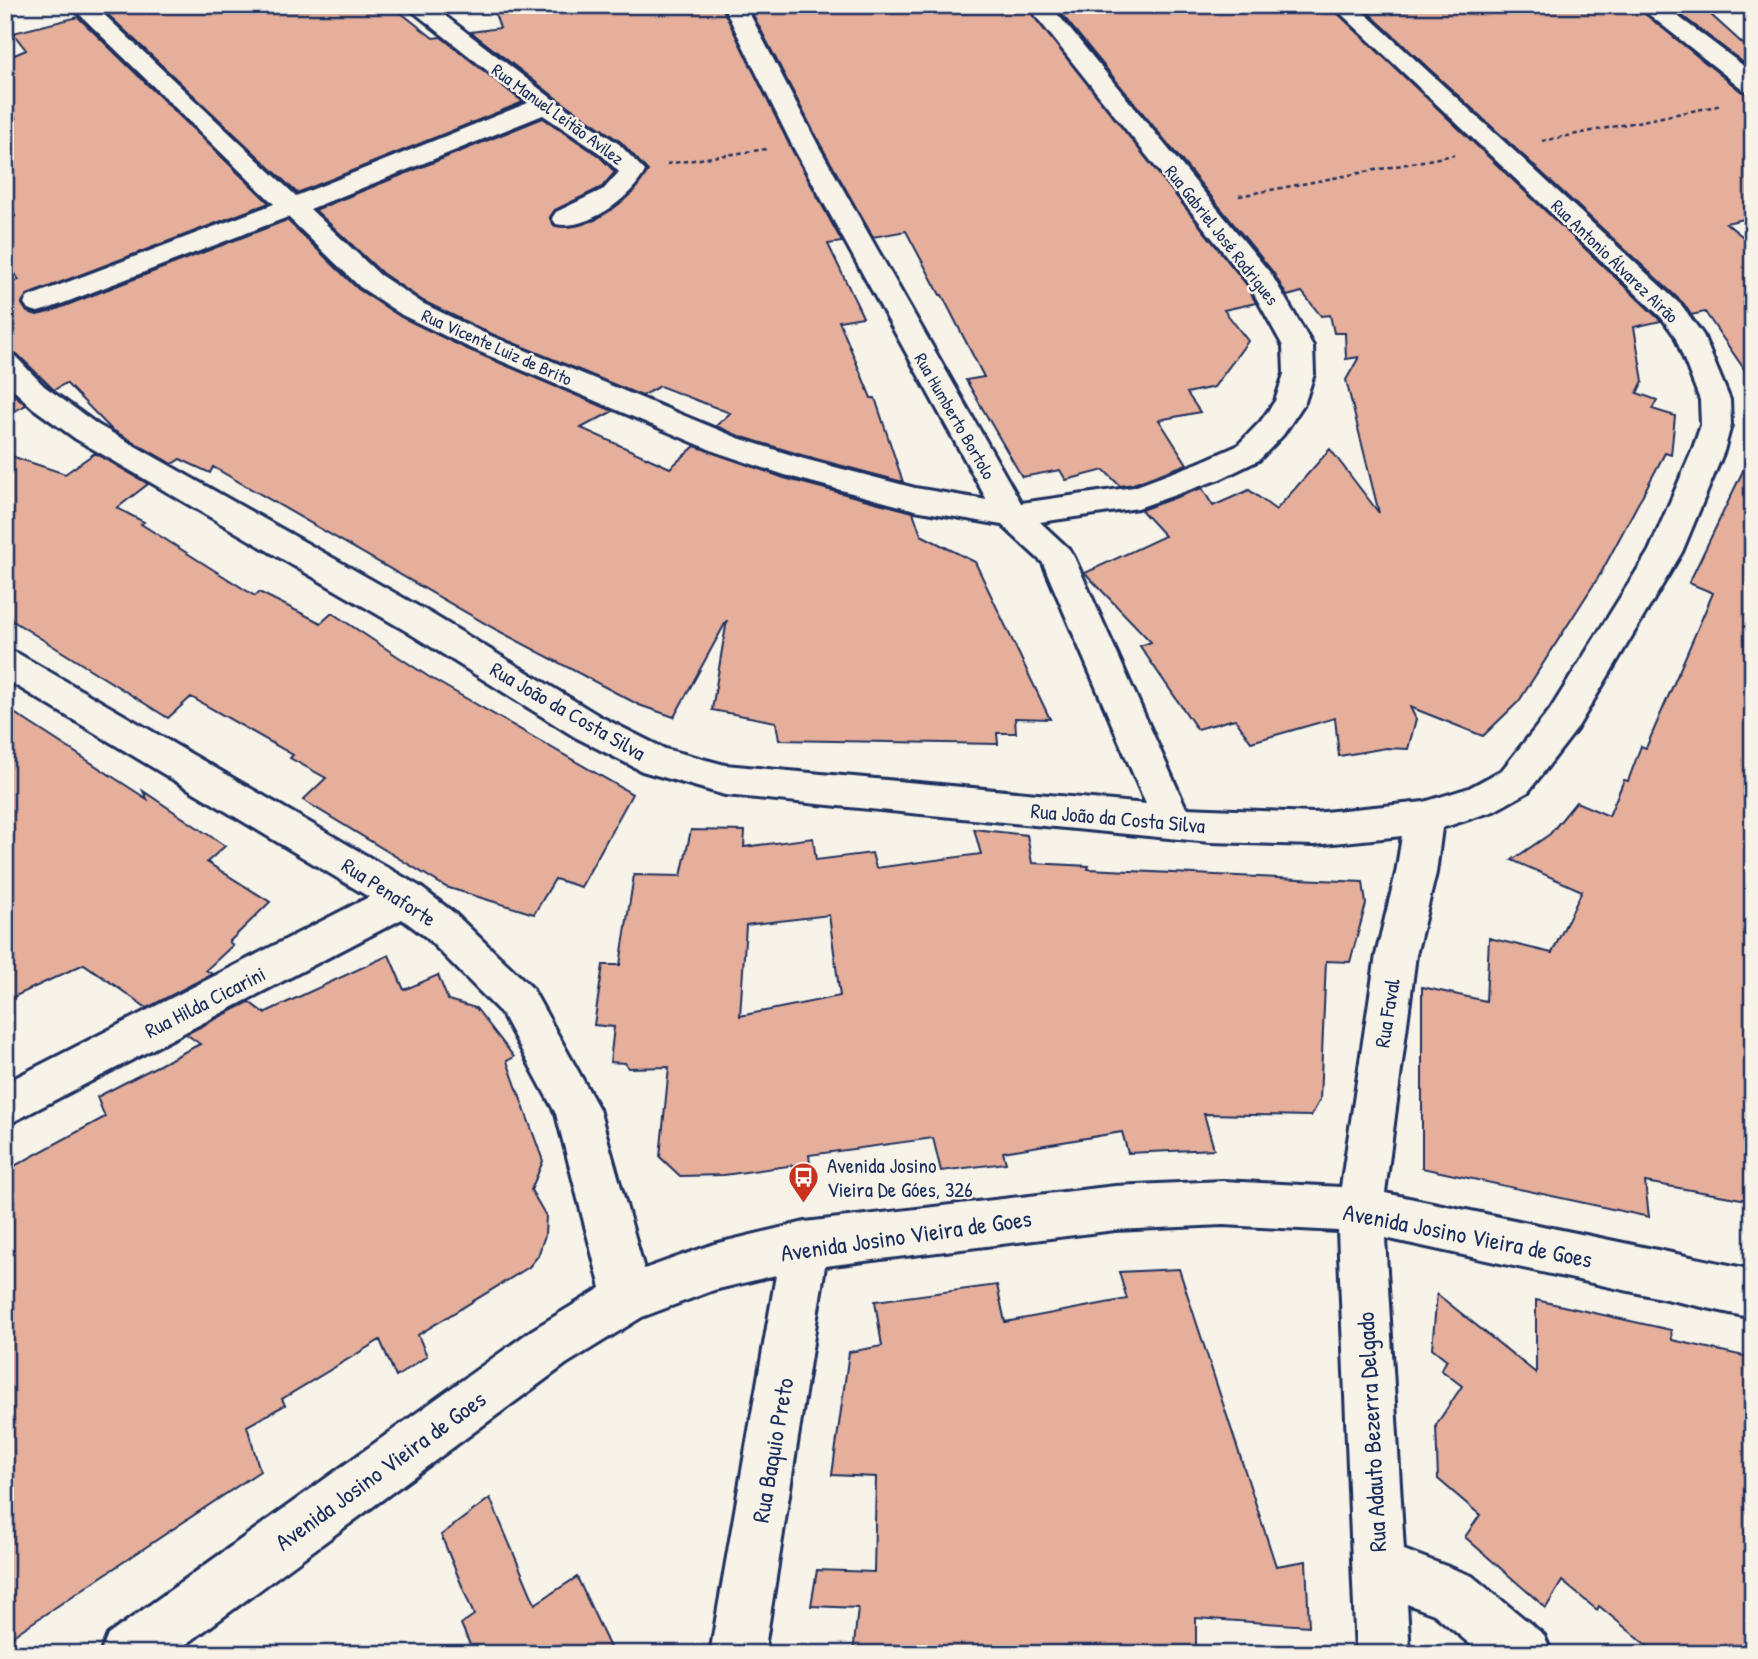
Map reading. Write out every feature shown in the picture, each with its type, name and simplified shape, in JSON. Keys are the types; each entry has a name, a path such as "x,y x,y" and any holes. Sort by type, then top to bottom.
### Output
{"street":[{"name":"Rua Vicente Luiz de Brito","path":"81,5 370,281 412,309 476,340 727,445 796,468 915,499 1012,515"},
{"name":"Rua Manuel Leitão Avilez","path":"416,5 545,105 610,149 632,170 629,181 619,191 565,218"},
{"path":"451,5 456,36"},
{"name":"Rua Humberto Bortolo","path":"734,5 805,145 1012,515 1057,557 1173,823"},
{"name":"Rua Gabriel José Rodrigues","path":"1012,515 1138,497 1209,471 1248,453 1272,428 1290,402 1299,374 1298,346 1261,280 1038,5"},
{"name":"Rua Antonio Álvarez Airão","path":"1343,5 1672,312 1689,335 1715,400 1716,425 1665,552 1563,720 1515,782 1481,800 1424,818"},
{"path":"1648,5 1753,85"},
{"path":"38,303 292,207 545,105"},
{"name":"Rua João da Costa Silva","path":"5,363 27,388 88,432 418,622 588,727 655,761 725,780 1173,823 1314,829 1424,818"},
{"name":"Rua Penaforte","path":"5,662 405,898 440,925 517,1001 577,1109 628,1299"},
{"name":"Rua Faval","path":"1360,1210 1396,955 1416,873 1424,818"},
{"name":"Rua Hilda Cicarini","path":"5,1106 405,898"},
{"name":"Avenida Josino Vieira de Goes","path":"127,1654 549,1347 628,1299 715,1268 805,1245 1115,1208 1223,1203 1360,1210 1753,1294"},
{"name":"Rua Adauto Bezerra Delgado","path":"1360,1210 1383,1654"},
{"name":"Rua Baquio Preto","path":"737,1654 805,1245"},
{"path":"1378,1569 1419,1581 1452,1595 1525,1654"}],"path":[{"path":"1201,205 1726,105"},
{"path":"632,170 805,145"}],"building":[{"path":"114,5 391,5 433,38 441,37 523,102 297,193 102,9"},
{"path":"492,5 721,5 790,146 842,242 828,244 863,317 839,321 871,398 875,398 903,482 739,436 716,426 730,413 660,386 642,396 487,332 423,301 382,273 315,210 543,118 599,156 615,172 602,187 555,210 550,217 554,225 568,227 595,220 632,193 648,171 621,142 556,98 471,32 500,28"},
{"path":"748,5 1025,5 1246,284 1256,303 1224,310 1248,341 1214,387 1187,393 1200,412 1159,420 1187,464 1133,484 1120,486 1104,470 1066,480 1060,470 1022,477 966,380 984,377 906,231 873,237 820,144"},
{"path":"1054,5 1329,5 1661,321 1634,327 1643,381 1637,393 1657,400 1652,409 1675,416 1671,455 1665,453 1601,573 1519,701 1483,736 1410,707 1416,719 1408,749 1386,748 1339,756 1335,718 1251,742 1235,719 1197,729 1140,646 1151,642 1085,573 1165,536 1141,510 1202,488 1213,506 1249,490 1276,510 1330,449 1379,513 1346,380 1359,357 1346,359 1345,333 1334,333 1330,315 1321,316 1302,292 1287,296 1273,272"},
{"path":"1360,5 1634,5 1742,92 1753,94 1753,217 1726,223 1753,245 1753,382 1705,312 1691,315 1684,304"},
{"path":"1668,5 1700,5 1753,53 1753,70"},
{"path":"78,17 269,203 27,295 22,304 27,312 37,315 49,312 287,220 358,289 401,317 465,348 613,411 581,428 670,468 695,446 784,478 913,512 921,535 975,562 1050,719 1015,718 1016,733 997,733 998,744 779,740 776,722 712,710 727,620 674,717 639,705 495,629 213,467 210,473 180,459 172,464 111,429 66,383 54,390 17,354 5,351 5,285 19,280 5,258 5,219 15,216 5,204 5,121 15,118 5,106 5,59 26,50 13,33"},
{"path":"5,386 26,405 5,416"},
{"path":"1753,450 1753,1201 1645,1182 1649,1217 1422,1168 1422,987 1486,1001 1489,938 1552,953 1582,891 1512,860 1550,834 1576,802 1609,816 1624,780 1628,781 1641,746 1646,748 1713,593 1689,583"},
{"path":"95,453 148,484 117,508 144,522 141,524 255,596 259,592 321,623 332,613 429,677 632,794 581,887 555,879 534,914 446,887 303,800 326,778 290,758 293,755 191,697 168,718 5,616 5,454 65,474"},
{"path":"5,707 147,799 143,791 225,846 207,862 270,902 229,942 233,945 206,970 212,974 147,1008 84,964 5,1001"},
{"path":"974,829 1027,835 1032,863 1089,866 1088,869 1363,882 1366,904 1350,962 1326,961 1320,1100 1311,1116 1204,1114 1214,1149 1128,1153 1122,1132 1003,1152 1006,1163 941,1171 933,1138 809,1155 810,1163 724,1175 680,1176 660,1157 669,1067 628,1068 625,1063 610,1062 614,1027 594,1025 603,965 620,965 634,875 681,876 691,830 745,831 744,847 813,838 816,860 872,853 876,868 981,854","holes":["829,915 840,996 740,1016 746,925"]},
{"path":"389,955 404,990 438,975 448,1000 476,1008 514,1057 507,1061 543,1161 531,1190 546,1216 545,1235 538,1256 529,1267 418,1335 427,1356 396,1377 380,1340 282,1399 285,1405 247,1426 260,1471 5,1641 5,1171 105,1117 97,1097 200,1044 186,1034 249,1002 264,1013"},
{"path":"1179,1269 1276,1566 1306,1561 1309,1626 1196,1618 1196,1654 853,1654 858,1608 811,1606 817,1570 874,1572 876,1477 832,1475 849,1352 882,1346 875,1301 997,1285 1005,1322 1127,1299 1119,1272"},
{"path":"1437,1294 1536,1373 1536,1300 1671,1330 1672,1340 1753,1358 1753,1654 1657,1654 1599,1606 1597,1610 1562,1581 1546,1608 1465,1537 1480,1515 1438,1479 1436,1425 1462,1386 1441,1370 1447,1360 1432,1348"},
{"path":"490,1498 535,1604 577,1577 613,1654 474,1654 461,1624 474,1615 441,1535"}],"place":[{"name":"Avenida Josino Vieira De Góes, 326","path":"804,1204"}]}
